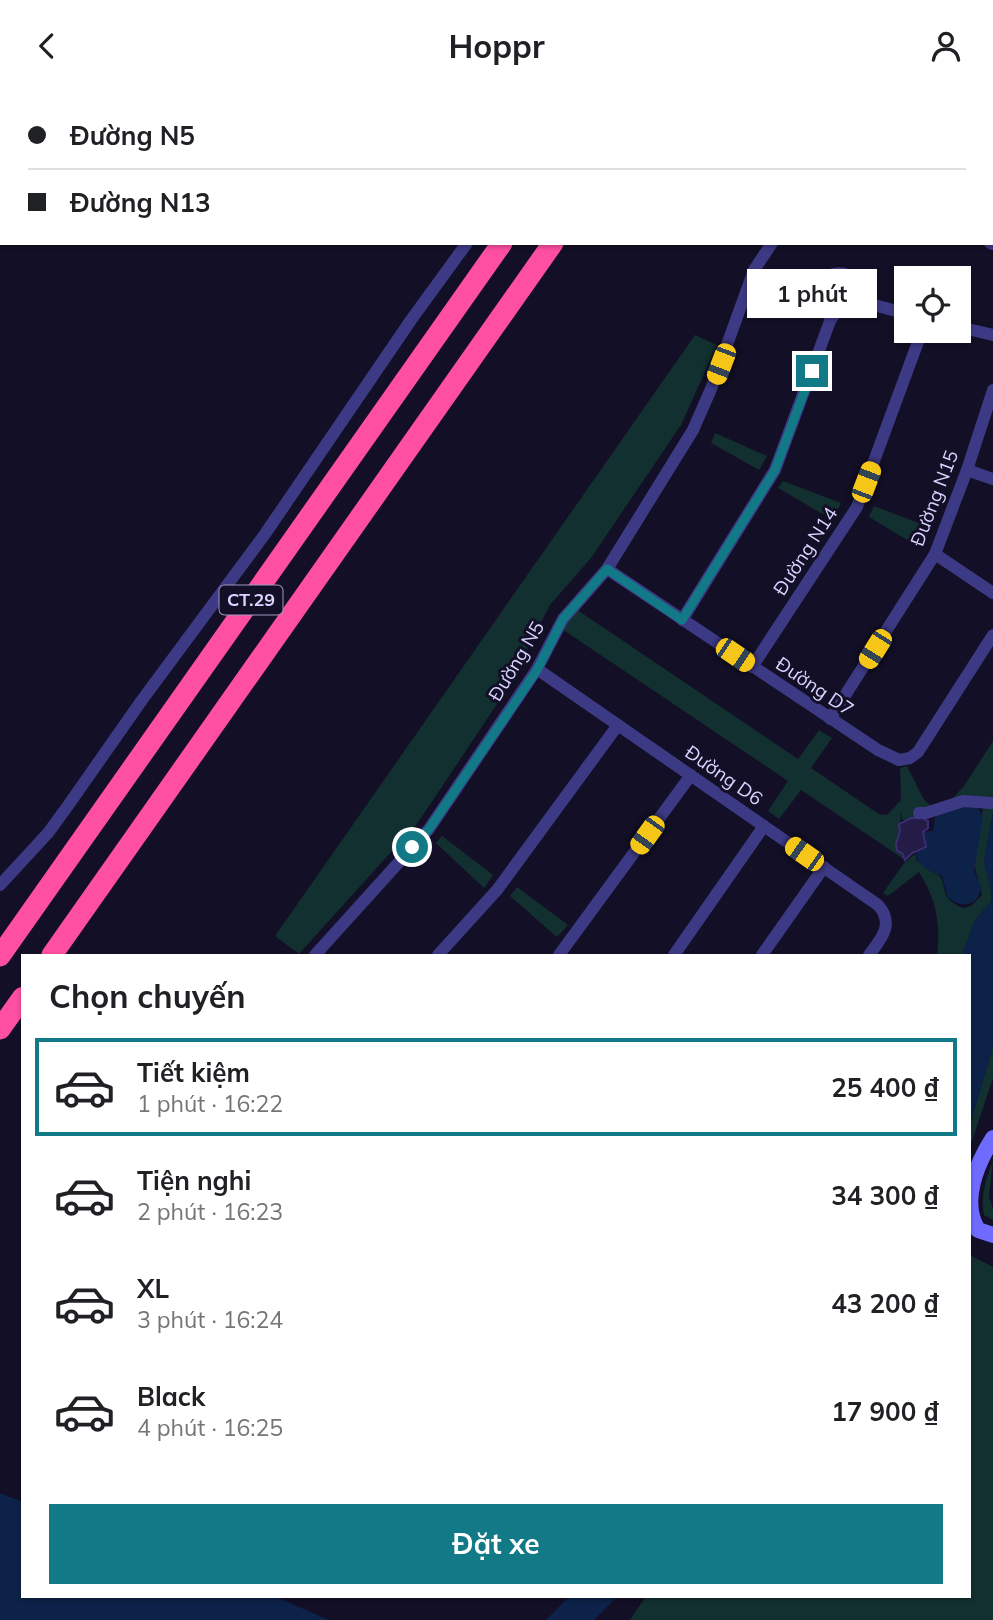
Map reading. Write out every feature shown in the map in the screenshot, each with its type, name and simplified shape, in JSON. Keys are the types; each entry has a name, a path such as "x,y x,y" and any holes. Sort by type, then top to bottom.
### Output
{"highway":[{"name":"CT.29","path":"0,956 501,245"},
{"name":"CT.29","path":"53,954 552,245"},
{"path":"0,1029 21,1000"}],"street":[{"path":"0,885 48,833 67,807 142,700 265,534 466,245"},
{"name":"Đường N5","path":"315,954 429,829 537,670 563,619 607,569 693,430 712,389 754,270 769,246"},
{"path":"830,321 830,307 816,291 818,283 830,276 842,273 848,275 857,296 866,304"},
{"path":"682,620 775,470 835,313 853,303 894,311"},
{"path":"971,330 993,335"},
{"name":"Đường N14","path":"752,667 857,507 918,343"},
{"name":"Đường N15","path":"830,719 934,554 967,470 993,390"},
{"path":"967,470 993,479"},
{"path":"934,554 993,593"},
{"name":"Đường D7","path":"607,569 830,719 878,750 899,760 919,753 993,635"},
{"name":"Đường D6","path":"537,670 878,905 885,915 887,925 870,954"},
{"path":"440,954 497,890 618,725"},
{"path":"560,954 691,775"},
{"path":"919,813 963,801 991,803"},
{"path":"675,954 764,827"},
{"path":"763,954 824,867"},
{"path":"971,1200 972,1189 993,1130"},
{"path":"971,1185 986,1150"},
{"path":"971,1216 973,1223 982,1233"}],"green space":[{"path":"837,279 845,282 848,290 845,298 837,301 829,298 826,290 829,282"},
{"path":"695,335 717,345 681,425 591,558 550,605 505,692 419,821 299,954 275,936"},
{"path":"715,433 767,456 759,470 711,443"},
{"path":"783,481 841,503 833,520 778,488"},
{"path":"874,506 929,527 919,547 869,517"},
{"path":"573,607 798,759 819,730 832,738 811,768 879,814 887,815 901,800 900,768 907,766 924,800 933,807 951,800 964,786 993,741 993,814 984,860 992,896 991,902 975,920 962,954 937,954 936,912 930,892 919,872 888,896 883,893 905,862 915,854 917,861 941,877 945,893 952,902 963,908 971,906 982,895 974,864 983,808 944,809 929,817 902,820 901,811 900,830 904,832 896,844 905,860 801,790 779,819 768,811 788,781 559,627"},
{"path":"442,836 493,875 484,888 436,843"},
{"path":"517,887 568,925 557,937 510,896"},
{"path":"993,1046 993,1078 971,1144 971,1121"},
{"path":"993,1161 989,1196 993,1220 984,1215 983,1194"},
{"path":"971,1256 993,1267 993,1620 630,1620 645,1598 971,1598"}],"water":[{"path":"970,806 978,808 983,817 974,871 981,887 973,902 959,904 948,898 942,876 922,866 916,854 926,840 923,832 933,831 936,812"},
{"path":"993,814 993,1046 971,1121 971,954 962,954 975,920 991,902 984,860"},
{"path":"0,1493 21,1501 21,1598 279,1598 329,1620 0,1620"},
{"path":"568,1598 616,1598 594,1620 546,1620"}],"building":[{"path":"911,818 928,821 928,828 923,832 926,847 912,853 905,860 902,853 897,851 896,844 899,824"}],"route":[{"path":"412,847 429,829 537,670 563,619 607,569 682,620 775,470 812,371"}]}
